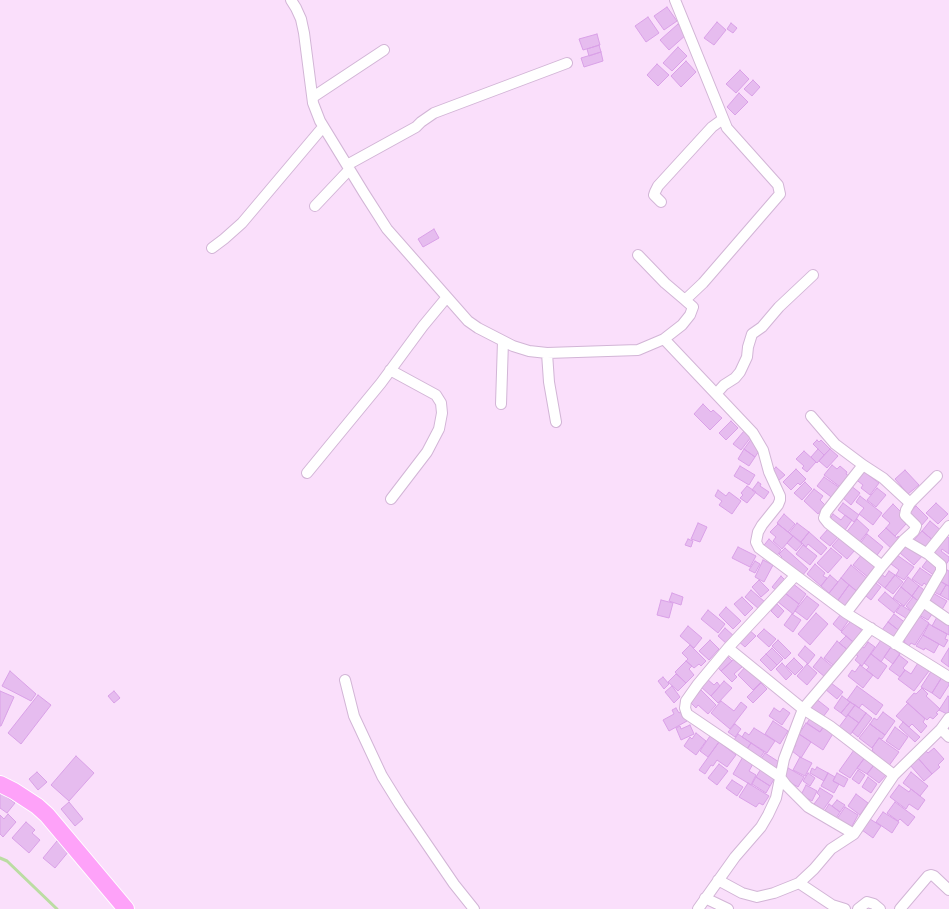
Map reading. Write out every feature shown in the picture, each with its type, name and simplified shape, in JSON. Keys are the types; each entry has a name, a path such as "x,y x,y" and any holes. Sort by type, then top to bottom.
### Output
{"main road":[{"path":"0,784 37,806 47,815 126,909"}],"street":[{"path":"291,0 301,19 312,96 316,112 323,127 387,229 468,320 478,328 503,342 529,351 638,350 664,339 682,325 690,315 692,307 665,283 638,255"},
{"path":"675,0 723,119 731,133 778,185 780,194 703,283 685,300"},
{"path":"312,96 384,50"},
{"path":"315,206 348,168 416,127 434,113 568,63"},
{"path":"661,202 654,195 658,186 712,127 723,119"},
{"path":"212,248 224,240 242,223 323,127"},
{"path":"716,394 724,385 735,378 740,372 747,357 752,334 762,327 780,307 814,275"},
{"path":"307,472 447,297"},
{"path":"664,339 759,441 774,484 780,496 778,505 758,532 756,545 795,576 846,613 949,677"},
{"path":"501,404 503,342"},
{"path":"547,352 549,382 556,422"},
{"path":"390,370 436,395 441,403 442,413 439,429 435,439 427,452 391,499"},
{"path":"811,416 835,444 883,478 910,503"},
{"path":"863,465 826,512 824,518 828,523 882,566"},
{"path":"846,613 882,566 904,540 913,533 916,526 905,515 906,510 910,503 936,476"},
{"path":"928,554 929,549 949,526"},
{"path":"895,644 942,571 941,565 928,554 904,540"},
{"path":"795,576 728,648 698,684 686,701 686,711 687,714 780,777 808,807 854,834"},
{"path":"923,602 949,620"},
{"path":"698,909 735,857 761,827 776,798 784,759 803,709 871,628"},
{"path":"728,648 803,709 830,726 894,775"},
{"path":"345,680 354,716 382,776 400,805 474,909"},
{"path":"718,880 742,893 757,897 774,894 799,883 814,869 831,849 854,834 894,775 941,729 949,718"},
{"path":"941,729 949,737"},
{"path":"900,909 928,876 934,876 949,890"},
{"path":"799,883 832,906 845,909"},
{"path":"705,898 728,909"},
{"path":"858,909 867,902 874,904 880,909"}],"shaded area":[{"path":"0,0 949,0 949,909 0,909"}],"building":[{"path":"667,7 677,21 664,30 654,16"},
{"path":"648,17 659,33 646,42 635,26"},
{"path":"717,22 726,30 714,45 704,38"},
{"path":"731,23 737,28 733,33 727,29"},
{"path":"678,24 687,34 669,50 660,40"},
{"path":"597,34 600,45 583,50 579,39"},
{"path":"599,45 601,52 589,56 587,49"},
{"path":"678,47 687,56 672,71 663,63"},
{"path":"601,52 603,61 584,67 581,58"},
{"path":"686,61 696,72 681,87 671,76"},
{"path":"657,64 669,75 658,86 647,75"},
{"path":"740,70 749,79 736,93 726,84"},
{"path":"753,80 760,87 752,96 744,89"},
{"path":"739,93 748,102 735,115 727,107"},
{"path":"434,229 439,238 423,247 418,239"},
{"path":"703,404 711,412 713,410 722,418 710,430 694,414"},
{"path":"731,421 738,428 726,440 719,433"},
{"path":"744,431 751,437 741,450 733,444"},
{"path":"752,438 761,448 755,457 744,449"},
{"path":"817,440 819,442 821,440 830,449 824,455 813,444"},
{"path":"744,449 755,457 749,466 738,459"},
{"path":"818,449 824,455 817,463 811,457"},
{"path":"830,449 838,456 827,468 819,461"},
{"path":"804,451 816,462 807,472 802,468 804,466 796,459"},
{"path":"832,465 837,469 840,466 849,476 843,489 824,475"},
{"path":"740,466 755,475 749,485 734,476"},
{"path":"776,467 785,475 778,481 770,473"},
{"path":"796,469 806,479 800,485 798,483 791,490 783,482"},
{"path":"905,470 919,485 908,494 895,479"},
{"path":"863,471 879,483 870,495 861,488 863,485 854,478"},
{"path":"824,477 840,488 835,500 817,486"},
{"path":"758,482 761,484 760,486 769,492 764,499 752,490"},
{"path":"805,482 812,489 802,500 794,493"},
{"path":"850,485 860,493 851,505 843,498"},
{"path":"747,486 756,492 747,503 740,498 743,495 741,493"},
{"path":"877,488 886,495 876,507 867,500"},
{"path":"814,489 823,496 820,500 825,505 818,514 804,501"},
{"path":"718,490 726,496 729,492 741,501 732,514 719,505 722,501 715,496"},
{"path":"860,496 882,513 873,525 859,514 864,508 856,502"},
{"path":"843,503 859,515 854,522 838,510"},
{"path":"936,503 948,514 938,524 926,513"},
{"path":"893,504 904,515 901,519 906,524 895,536 886,528 890,523 882,516"},
{"path":"916,506 928,518 921,526 907,516"},
{"path":"784,514 795,524 788,532 777,523"},
{"path":"833,514 841,520 845,515 852,520 843,533 828,522"},
{"path":"857,519 869,530 858,544 845,534"},
{"path":"930,521 943,532 935,542 922,531"},
{"path":"698,523 707,527 700,542 691,539"},
{"path":"797,523 809,532 801,542 789,533"},
{"path":"778,524 793,536 782,549 773,541 776,537 770,532"},
{"path":"886,528 897,538 898,536 903,541 894,551 878,536"},
{"path":"828,529 838,537 830,546 820,538"},
{"path":"922,531 935,542 927,552 914,540"},
{"path":"809,532 827,548 821,555 808,544 806,547 801,542"},
{"path":"867,534 883,547 875,558 859,545"},
{"path":"842,535 855,550 847,559 832,546"},
{"path":"944,535 949,538 949,554 942,549 941,551 949,557 949,560 945,566 930,554"},
{"path":"793,536 802,544 796,551 787,543"},
{"path":"688,539 693,541 691,547 685,545"},
{"path":"769,539 781,550 774,560 761,549"},
{"path":"905,543 924,554 914,565 900,553 903,550 900,548"},
{"path":"803,545 817,556 810,565 796,554"},
{"path":"738,547 756,556 750,567 732,558"},
{"path":"785,548 808,569 801,577 779,560 782,557 779,554"},
{"path":"831,548 842,557 828,573 817,563"},
{"path":"863,553 879,565 869,578 853,565"},
{"path":"897,555 914,567 904,580 896,575 899,570 891,564"},
{"path":"928,559 941,568 935,576 922,567"},
{"path":"763,560 773,565 764,582 755,577"},
{"path":"755,561 760,564 755,573 749,570"},
{"path":"815,564 825,573 823,576 827,578 821,586 807,574"},
{"path":"851,565 869,580 859,593 841,578"},
{"path":"920,568 936,579 930,588 924,583 922,586 912,579"},
{"path":"947,570 949,571 949,586 940,581"},
{"path":"889,571 895,575 885,588 875,580 880,573 885,577"},
{"path":"830,575 838,582 829,593 821,586"},
{"path":"895,575 903,582 893,594 885,588"},
{"path":"781,576 787,582 778,592 772,587"},
{"path":"908,577 919,586 912,596 901,587"},
{"path":"841,578 849,585 836,603 827,596"},
{"path":"759,580 769,590 761,597 752,587"},
{"path":"872,580 881,587 871,600 862,593"},
{"path":"940,581 946,585 940,595 934,592"},
{"path":"792,583 806,594 799,604 785,593"},
{"path":"849,585 859,593 845,610 836,603"},
{"path":"946,585 949,586 949,600 940,595"},
{"path":"919,586 928,593 921,603 912,596"},
{"path":"901,587 912,596 904,606 893,598"},
{"path":"751,590 765,602 759,609 745,597"},
{"path":"885,592 900,605 894,613 878,600"},
{"path":"931,592 947,601 940,613 925,603"},
{"path":"672,593 683,597 681,605 669,601"},
{"path":"785,593 799,604 793,614 778,602"},
{"path":"807,596 819,605 807,620 795,611"},
{"path":"742,597 753,608 745,616 734,604"},
{"path":"913,597 921,603 914,613 906,606"},
{"path":"661,600 673,603 669,618 657,615"},
{"path":"777,604 784,611 778,618 771,611"},
{"path":"923,604 934,611 928,620 917,614"},
{"path":"901,605 914,613 909,620 896,612"},
{"path":"726,607 741,621 733,629 719,615"},
{"path":"708,610 725,624 718,633 701,619"},
{"path":"816,613 828,624 810,645 798,634"},
{"path":"792,614 801,620 793,632 784,625"},
{"path":"841,614 849,620 841,631 833,624"},
{"path":"894,614 907,624 901,632 888,622"},
{"path":"916,614 929,623 915,645 911,643 909,646 902,638"},
{"path":"937,617 949,622 949,635 932,626"},
{"path":"851,621 865,633 856,644 841,632"},
{"path":"888,622 901,632 896,640 882,630"},
{"path":"929,624 947,634 945,639 948,640 944,647 923,635"},
{"path":"688,626 702,638 694,648 680,636"},
{"path":"725,628 735,637 728,645 718,636"},
{"path":"748,629 756,636 745,647 737,640"},
{"path":"764,629 776,639 769,647 757,636"},
{"path":"923,635 939,644 934,653 925,648 924,650 916,646"},
{"path":"846,636 854,643 848,650 839,643"},
{"path":"710,640 719,649 709,660 699,651"},
{"path":"778,640 791,653 785,659 772,646"},
{"path":"881,640 891,647 881,662 871,654"},
{"path":"837,641 850,652 844,659 841,656 833,665 824,658"},
{"path":"868,642 875,647 862,666 855,660 858,656 855,654 861,646 864,648"},
{"path":"690,645 706,661 701,666 699,664 694,668 686,661 688,659 682,653"},
{"path":"805,646 815,655 808,664 798,655"},
{"path":"891,647 900,654 893,664 884,657"},
{"path":"772,648 783,659 777,665 766,654"},
{"path":"949,648 949,667 941,661"},
{"path":"725,654 732,661 721,671 715,664"},
{"path":"766,654 777,665 771,671 760,660"},
{"path":"871,654 887,666 878,679 866,670 869,667 864,663"},
{"path":"899,655 908,662 903,668 905,670 900,677 889,669"},
{"path":"821,657 833,667 825,677 813,667"},
{"path":"794,658 803,667 795,675 786,666"},
{"path":"734,659 742,667 734,674 737,677 732,682 721,671"},
{"path":"686,661 692,666 689,669 694,675 686,683 675,672"},
{"path":"782,663 792,674 786,680 776,669"},
{"path":"918,663 929,671 914,691 898,679 905,670 911,674"},
{"path":"807,664 817,673 807,685 797,676"},
{"path":"860,665 873,675 863,688 848,676 852,670 855,672"},
{"path":"746,666 762,681 753,690 738,675"},
{"path":"932,670 942,677 932,693 921,687"},
{"path":"10,671 36,694 31,701 2,686"},
{"path":"676,674 686,683 678,691 668,682"},
{"path":"663,677 669,684 664,689 658,681"},
{"path":"942,677 949,682 949,685 940,699 932,693"},
{"path":"707,679 714,685 717,682 720,686 711,696 700,686"},
{"path":"724,681 732,688 718,703 711,696"},
{"path":"761,683 767,689 753,703 747,697"},
{"path":"831,683 843,692 837,699 825,689"},
{"path":"672,686 680,697 674,703 665,692"},
{"path":"857,686 883,705 876,715 862,704 859,708 847,700"},
{"path":"922,688 928,694 926,696 940,709 936,713 938,714 933,719 930,717 927,720 906,702 914,693 916,694"},
{"path":"701,690 716,705 708,714 698,705 696,708 690,702"},
{"path":"0,691 14,697 1,726 0,726"},
{"path":"114,691 120,698 114,703 108,696"},
{"path":"38,695 51,705 21,744 8,733"},
{"path":"842,696 850,702 841,713 834,708"},
{"path":"948,696 949,697 949,715 939,710"},
{"path":"815,698 829,709 823,717 809,707"},
{"path":"721,701 734,711 741,702 747,707 730,729 711,713"},
{"path":"850,702 855,705 846,717 841,713"},
{"path":"908,703 925,719 923,722 927,726 921,733 912,724 909,727 896,716"},
{"path":"855,705 866,713 859,723 848,715"},
{"path":"676,708 679,713 682,711 687,721 669,731 663,720 674,714 672,710"},
{"path":"774,708 780,712 783,708 790,713 782,725 769,716"},
{"path":"883,712 895,721 885,735 870,724 874,718 877,720"},
{"path":"866,713 872,718 858,737 852,732"},
{"path":"848,715 859,723 850,735 839,727"},
{"path":"811,717 824,726 820,732 807,723"},
{"path":"773,721 788,731 780,744 765,734"},
{"path":"903,722 920,737 915,742 899,727"},
{"path":"806,723 820,732 824,726 834,732 823,750 799,734"},
{"path":"735,724 741,729 735,737 728,732"},
{"path":"870,724 885,735 882,739 879,738 872,748 859,738"},
{"path":"690,725 694,734 681,740 676,728 680,726 681,729"},
{"path":"895,727 908,737 899,750 886,741"},
{"path":"754,728 775,741 767,753 742,737 745,732 749,735"},
{"path":"696,733 706,741 696,755 684,746 690,737 692,739"},
{"path":"738,734 751,743 745,752 732,743"},
{"path":"799,734 811,742 801,758 792,751 796,745 793,742"},
{"path":"710,736 719,742 708,757 700,751"},
{"path":"879,738 899,752 888,767 873,756 875,753 872,751 872,748"},
{"path":"719,742 736,755 727,767 717,760 713,766 711,765 705,774 699,770"},
{"path":"751,743 764,752 758,761 745,752"},
{"path":"923,748 928,753 934,748 944,759 938,765 940,767 932,774 915,755"},
{"path":"854,750 865,757 850,778 839,771"},
{"path":"765,753 779,762 774,771 759,762"},
{"path":"744,755 754,762 749,771 756,775 751,785 733,774"},
{"path":"867,755 876,762 867,774 857,768"},
{"path":"76,756 94,773 69,801 51,785"},
{"path":"800,757 812,763 805,776 793,770"},
{"path":"918,758 932,774 924,781 910,765"},
{"path":"876,763 888,773 879,783 867,774"},
{"path":"719,764 728,771 717,785 708,778"},
{"path":"762,767 776,776 770,786 756,777"},
{"path":"817,767 828,773 824,781 810,773 812,768 815,770"},
{"path":"788,768 804,777 798,787 783,778"},
{"path":"858,770 865,775 859,784 852,779"},
{"path":"37,772 47,782 38,790 29,779"},
{"path":"911,772 928,786 920,796 903,783"},
{"path":"808,773 815,778 810,786 803,781"},
{"path":"828,773 835,777 833,781 839,784 834,793 821,786"},
{"path":"837,773 848,779 844,787 833,781"},
{"path":"756,777 770,786 766,793 752,784"},
{"path":"868,777 877,784 871,793 862,787"},
{"path":"732,780 743,787 737,796 726,788"},
{"path":"748,783 769,796 763,805 759,803 756,807 739,797"},
{"path":"806,785 817,791 812,801 801,795"},
{"path":"899,785 909,792 911,789 925,800 918,810 909,804 906,809 890,797"},
{"path":"820,788 833,796 823,810 814,804 820,796 817,793"},
{"path":"0,792 15,803 7,813 0,808"},
{"path":"856,794 868,803 860,815 848,806"},
{"path":"837,800 845,805 840,812 832,806"},
{"path":"69,802 83,819 75,826 61,809"},
{"path":"895,802 915,817 908,826 900,819 898,821 887,813"},
{"path":"829,804 840,812 835,820 824,812"},
{"path":"845,807 858,815 851,828 837,819"},
{"path":"883,812 899,822 892,833 876,822"},
{"path":"8,814 16,822 3,837 0,834 0,815 4,819"},
{"path":"870,819 881,826 873,838 862,830"},
{"path":"26,822 35,830 32,833 40,840 29,853 12,838"},
{"path":"57,841 69,851 55,868 43,858"}],"waterway":[{"path":"0,858 7,861 57,909"}]}
